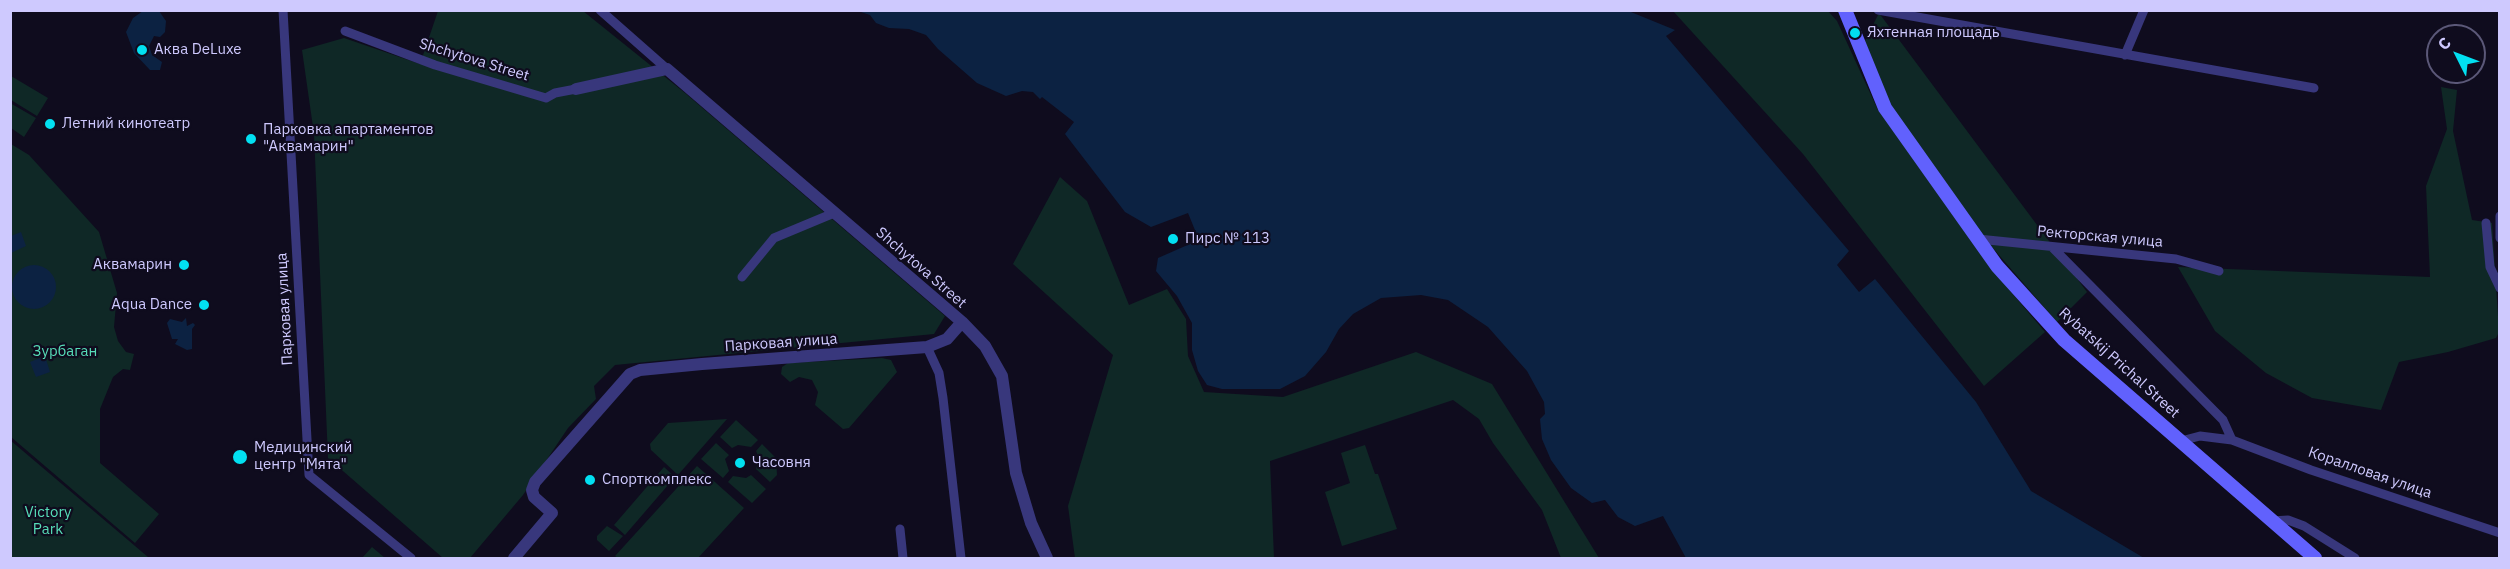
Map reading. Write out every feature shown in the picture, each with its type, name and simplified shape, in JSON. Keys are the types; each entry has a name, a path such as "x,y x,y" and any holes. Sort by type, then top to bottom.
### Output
{"main road":[{"name":"Rybatskij Prichal Street","path":"1845,10 1885,108 1997,266 2064,340 2315,558"}],"street":[{"name":"Парковая улица","path":"283,10 309,475 411,558"},
{"name":"Shchytova Street","path":"600,10 962,322 985,345 1002,376 1016,473 1031,523 1047,558"},
{"path":"1878,10 2314,88"},
{"path":"2125,55 2144,10"},
{"name":"Shchytova Street","path":"345,30 435,65 546,98 555,93 667,69"},
{"path":"742,277 774,238 834,213"},
{"path":"2499,216 2499,238"},
{"path":"2486,223 2490,267 2499,288"},
{"name":"Ректорская улица","path":"1978,239 2176,259 2219,271"},
{"path":"2053,248 2223,420 2232,440"},
{"name":"Парковая улица","path":"513,558 552,513 534,497 532,490 535,482 630,374 640,370 702,364 927,347 947,339 962,322"},
{"path":"927,347 939,373 961,558"},
{"name":"Коралловая улица","path":"2181,441 2200,436 2232,440 2311,470 2499,533"},
{"path":"2272,521 2288,520 2304,526 2355,558"},
{"path":"900,529 903,558"}],"green space":[{"path":"438,11 583,11 685,93 945,316 934,334 615,365 594,386 596,399 568,428 523,495 470,558 443,558 328,458 314,134 302,50 344,38 420,64"},
{"path":"1673,11 1828,11 1837,21 1877,108 1989,266 2045,332 1984,386 1803,154"},
{"path":"1879,13 2087,292 2057,322 1979,232 1890,109 1865,41"},
{"path":"11,76 48,98 37,116 11,100"},
{"path":"2441,87 2457,90 2453,131 2472,220 2492,223 2499,332 2496,338 2448,352 2399,362 2381,410 2312,398 2266,373 2215,331 2178,267 2430,277 2426,186 2447,129"},
{"path":"10,103 36,118 24,137 11,128"},
{"name":"Зурбаган","path":"11,144 29,155 99,232 117,293 114,327 118,341 126,352 134,354 130,370 123,369 113,377 100,409 100,463 159,514 135,543 11,437"},
{"path":"1060,177 1087,201 1129,305 1167,289 1186,319 1188,356 1204,392 1283,397 1416,352 1492,384 1599,558 1561,558 1542,510 1493,443 1479,419 1453,400 1270,461 1274,558 1075,558 1068,506 1113,355 1013,264"},
{"path":"882,358 891,360 897,372 849,428 843,429 815,405 818,392 812,380 799,377 790,382 781,374 782,367 788,363"},
{"path":"727,419 678,475 651,450 650,444 668,423"},
{"path":"736,420 758,440 751,447 738,445 732,448 720,437"},
{"name":"Victory Park","path":"10,440 148,557 149,558 11,558"},
{"path":"716,443 729,455 725,459 729,471 723,478 701,459"},
{"path":"762,444 776,458 777,475 770,482 756,469 759,458 756,451"},
{"path":"1365,445 1375,474 1378,474 1397,529 1342,546 1325,492 1350,483 1341,453"},
{"path":"697,466 744,508 698,558 618,558 615,556"},
{"path":"664,467 675,477 625,535 614,525"},
{"path":"751,475 766,489 752,503 728,482 733,476 746,478"},
{"path":"607,526 623,536 609,551 597,540 597,536"},
{"path":"372,547 385,558 362,558"}],"water":[{"path":"1626,10 1675,30 1666,36 1849,251 1837,265 1859,292 1875,279 1976,402 2031,491 2144,558 1686,558 1663,516 1635,526 1618,517 1605,500 1592,503 1571,488 1551,460 1542,439 1540,419 1545,414 1544,402 1527,371 1488,327 1448,300 1421,295 1381,298 1353,314 1339,329 1326,352 1305,376 1280,389 1222,389 1207,385 1198,371 1192,350 1192,323 1177,296 1156,271 1158,258 1199,240 1188,213 1151,227 1125,212 1065,134 1074,122 1042,97 1040,99 1033,92 1022,91 1006,96 977,83 938,49 926,35 909,29 889,28 876,23 870,15 858,11"},
{"path":"143,11 159,11 166,21 165,32 160,37 154,36 149,46 152,55 162,62 160,70 150,70 134,53 126,32 133,18"},
{"path":"21,232 26,246 11,253 11,236"},
{"path":"34,265 43,266 50,271 55,278 55,296 50,303 43,308 34,309 25,308 18,303 13,296 12,287 13,278 18,271 25,266"},
{"path":"186,318 187,326 193,323 195,325 192,329 192,349 187,350 175,344 178,339 172,339 167,323 170,319 182,322"},
{"path":"45,356 50,372 36,377 30,362"}],"place":[{"name":"Яхтенная площадь","path":"1855,33"},
{"name":"Аква DeLuxe","path":"142,50"},
{"name":"Летний кинотеатр","path":"50,124"},
{"name":"Парковка апартаментов \"Аквамарин\"","path":"251,139"},
{"name":"Пирс № 113","path":"1173,239"},
{"name":"Аквамарин","path":"184,265"},
{"name":"Aqua Dance","path":"204,305"},
{"name":"Медицинский центр \"Мята\"","path":"240,457"},
{"name":"Часовня","path":"740,463"},
{"name":"Спорткомплекс","path":"590,480"}]}
